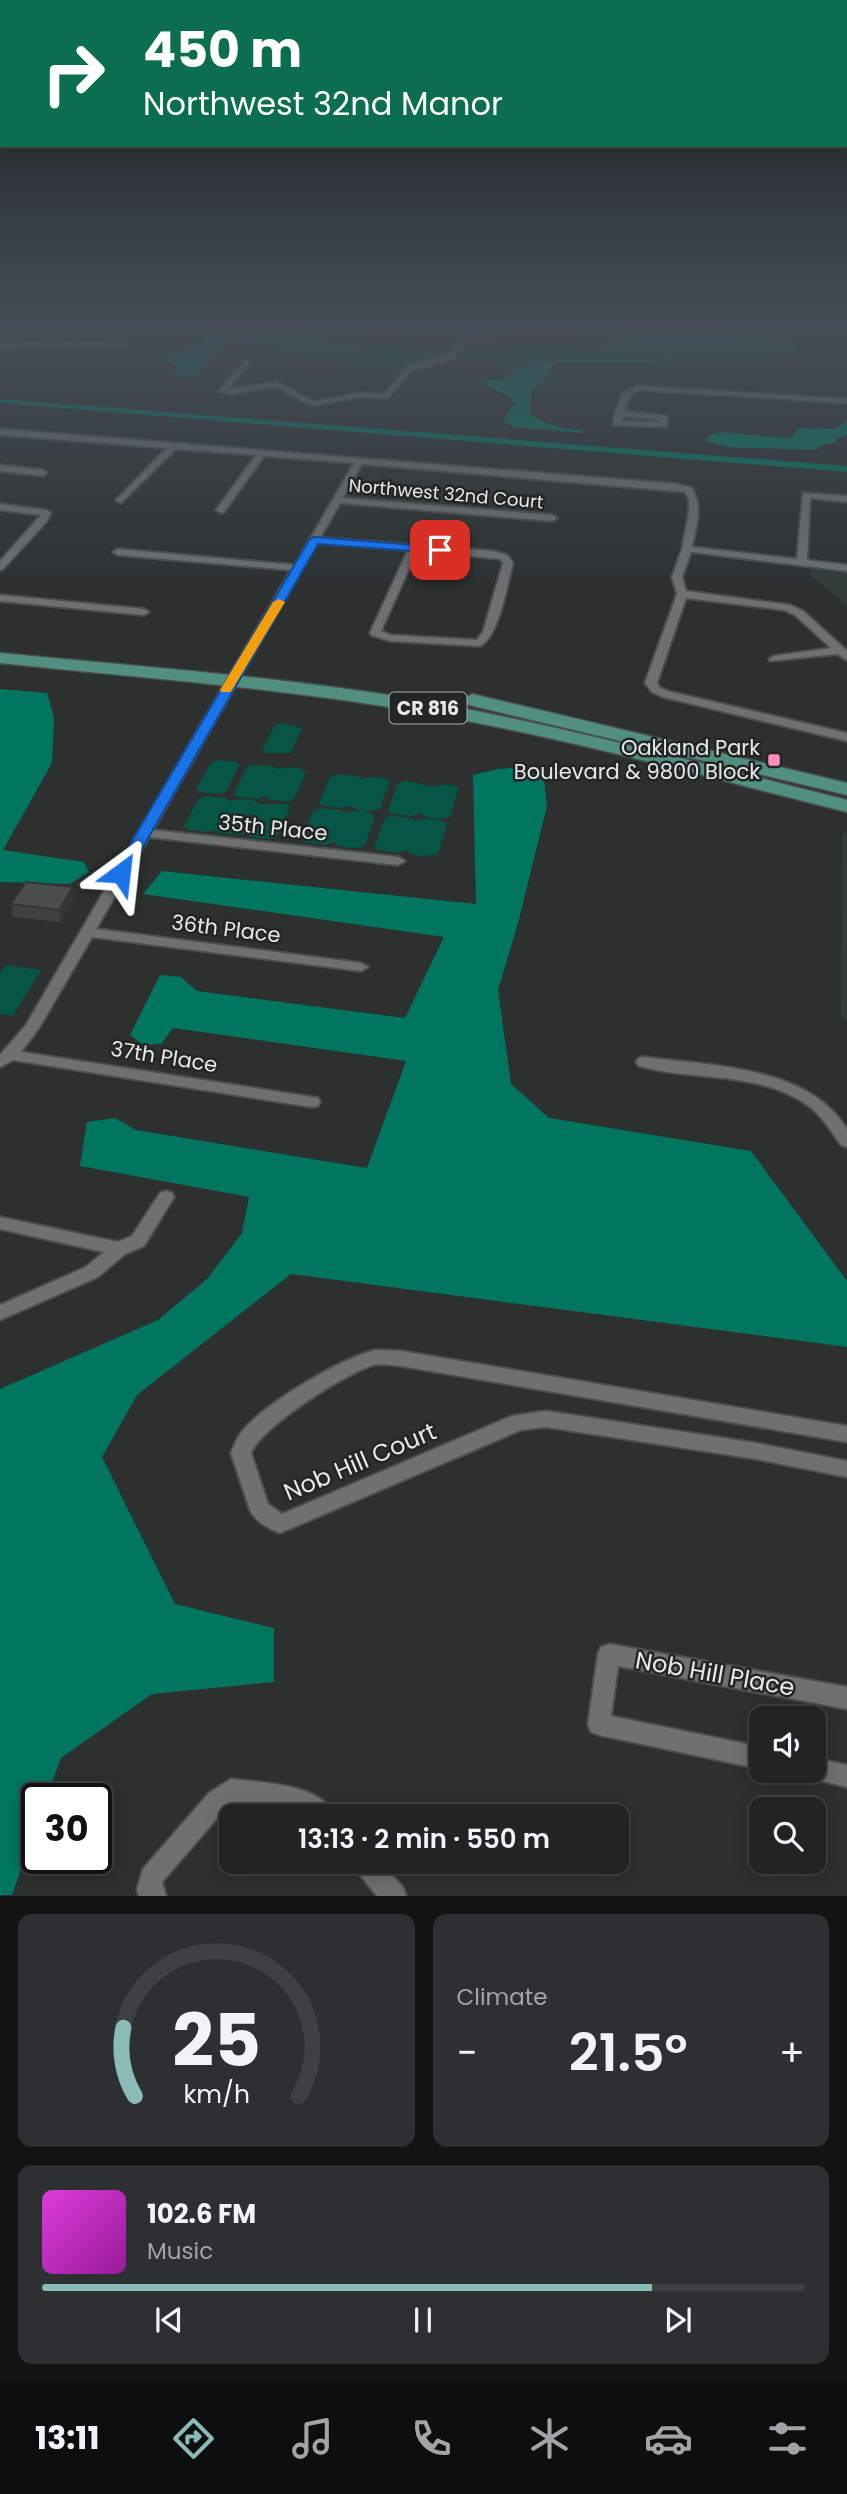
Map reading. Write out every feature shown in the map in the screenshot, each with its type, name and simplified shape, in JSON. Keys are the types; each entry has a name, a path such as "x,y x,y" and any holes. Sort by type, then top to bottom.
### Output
{"main road":[{"name":"CR 816","path":"0,644 235,675 478,717 847,806"},
{"name":"CR 816","path":"0,658 396,687 494,704 847,789"}],"street":[{"path":"617,418 616,423 658,426 666,421 662,418"},
{"path":"0,432 689,490 694,499 694,512 687,549 677,577 682,594 650,683 656,690 667,695 847,737"},
{"path":"121,500 144,475 159,465 173,447"},
{"path":"221,510 261,454"},
{"path":"5,1058 32,1028 359,461"},
{"path":"0,468 43,473"},
{"path":"802,562 806,495 847,499"},
{"name":"Northwest 32nd Court","path":"337,500 552,518"},
{"path":"0,507 46,513 44,519 0,567"},
{"path":"314,540 414,548 504,557 508,563 488,633 480,643 390,638 375,633 414,548"},
{"path":"687,549 847,568"},
{"path":"0,550 14,552"},
{"path":"118,552 299,568"},
{"path":"682,594 786,607 799,613 843,654"},
{"path":"0,598 144,612"},
{"path":"774,659 843,654"},
{"name":"35th Place","path":"144,833 398,860"},
{"name":"36th Place","path":"86,932 361,967"},
{"name":"37th Place","path":"5,1058 312,1102"},
{"path":"644,1062 767,1081 788,1088 812,1100 833,1121 847,1141"},
{"path":"0,1313 92,1272 119,1249 138,1241 166,1197"},
{"path":"0,1223 119,1249"},
{"name":"Nob Hill Court","path":"847,1434 394,1358 370,1359 333,1378 268,1419 248,1437 241,1452 260,1510 280,1524 519,1422 546,1419 756,1451 847,1469"},
{"name":"Nob Hill Place","path":"749,1755 599,1724 610,1654 847,1698"},
{"path":"826,1772 847,1776"},
{"path":"154,1895 149,1890 151,1877 217,1801 232,1791 300,1800 306,1804"},
{"path":"375,1874 394,1895"}],"shaded area":[{"path":"539,418 561,427 582,430 584,433 514,427 503,420"},
{"path":"847,421 847,436 838,437 835,443 815,450 728,447 706,441 711,434 722,432 791,439 798,428 834,429"},
{"path":"810,569 847,573 847,606 810,575"},
{"path":"0,689 47,693 54,718 52,763 3,850 84,862 89,872 70,884 0,882"},
{"path":"281,723 302,728 291,753 265,753 262,750 275,725"},
{"path":"217,760 237,762 239,765 226,792 199,792 196,789 211,763"},
{"path":"273,766 277,769 296,768 306,772 294,799 288,802 267,799 264,796 257,799 236,797 234,793 247,767"},
{"path":"521,767 544,779 547,806 498,990 511,1084 549,1118 751,1151 847,1281 847,1347 291,1274 137,1395 102,1457 175,1604 274,1628 274,1682 152,1694 61,1758 52,1783 21,1783 21,1870 12,1895 0,1895 0,1389 158,1320 207,1279 242,1233 249,1197 80,1166 87,1122 115,1118 136,1130 367,1168 406,1061 173,1028 161,1044 143,1045 130,1035 160,975 181,977 197,991 405,1018 444,937 143,894 162,871 476,904 473,775"},
{"path":"331,776 357,776 361,779 380,777 390,781 380,809 364,811 350,806 322,806 319,803"},
{"path":"405,781 459,788 450,817 430,818 420,813 412,816 391,814 388,810 398,783"},
{"path":"199,798 226,798 230,801 250,800 260,804 287,804 290,807 277,837 270,839 249,837 246,833 239,835 218,833 215,830 187,830 184,826"},
{"path":"314,810 341,810 345,813 365,812 375,816 365,846 348,848 333,842 326,845 304,842 302,839"},
{"path":"385,818 412,818 416,821 436,819 447,824 438,854 421,856 406,850 399,853 377,850 374,847"},
{"path":"843,833 847,834 847,1019 841,1019"},
{"path":"6,965 41,970 13,1016 0,1014 0,974"}],"building":[{"path":"26,882 73,887 59,910 11,904"}],"waterway":[{"path":"218,418 847,469"}],"slow traffic":[{"path":"226,690 279,602"}],"place":[{"name":"Oakland Park Boulevard & 9800 Block","path":"774,760"}],"route":[{"path":"121,873 229,682 240,668 314,540 440,550"}]}
